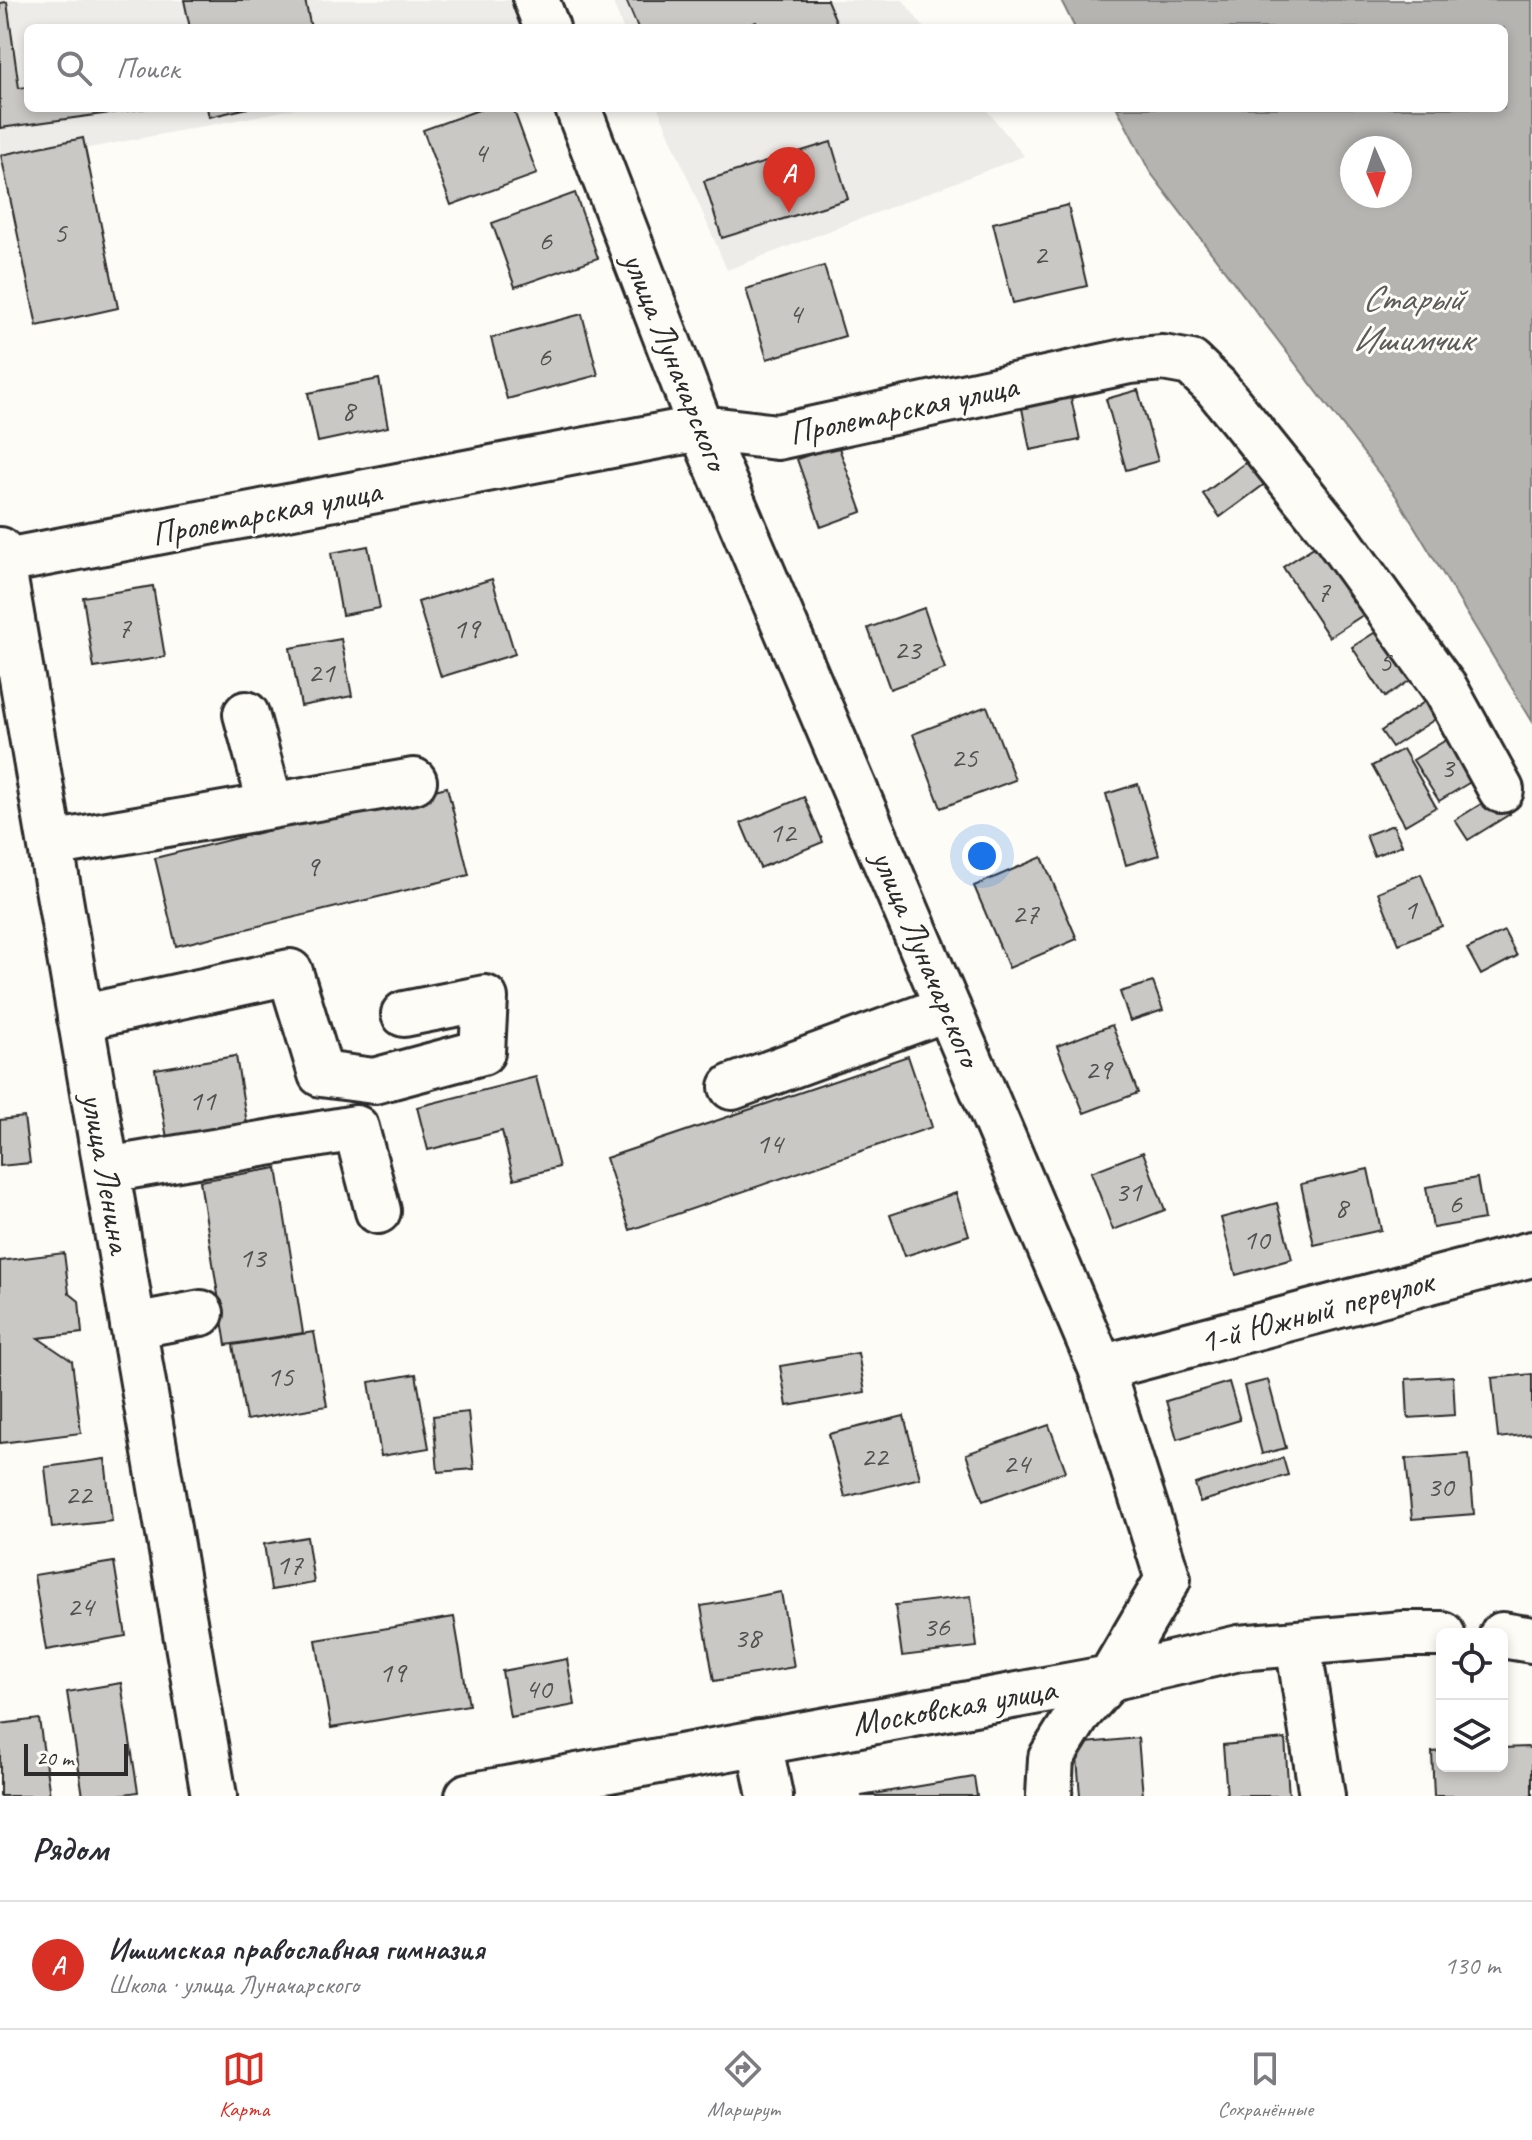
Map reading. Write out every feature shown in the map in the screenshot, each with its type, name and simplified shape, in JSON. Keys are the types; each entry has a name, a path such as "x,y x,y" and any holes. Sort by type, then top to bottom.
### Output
{"street":[{"path":"536,0 545,24"},
{"name":"улица Луначарского","path":"580,112 701,428 1101,1368 1168,1579 1110,1678 1079,1713 1051,1758 1049,1796"},
{"name":"Пролетарская улица","path":"1,558 701,428 777,437 1129,361 1163,358 1191,363 1216,387 1334,534 1446,690 1501,790"},
{"name":"улица Ленина","path":"1,558 214,1796"},
{"path":"246,714 271,806"},
{"path":"51,844 414,781"},
{"path":"80,1018 290,972 321,1074 374,1081 482,1052 485,998 404,1014"},
{"path":"732,1087 948,1008"},
{"path":"107,1170 356,1128 378,1211"},
{"name":"1-й Южный переулок","path":"1101,1368 1532,1254"},
{"path":"133,1326 201,1313"},
{"name":"Московская улица","path":"468,1796 1110,1678 1239,1648 1436,1634"},
{"path":"1508,1636 1532,1640"},
{"path":"1298,1643 1322,1796"},
{"path":"759,1742 770,1796"}],"shaded area":[{"path":"0,0 510,0 519,24 24,24 24,112 278,112 0,165"},
{"path":"612,0 903,0 921,24 621,24"},
{"path":"660,112 988,112 1024,156 727,270"}],"water":[{"name":"Старый Ишимчик","path":"1061,0 1532,0 1532,721 1396,496 1150,172 1119,112 1508,112 1508,24 1073,24"}],"building":[{"path":"184,0 305,0 310,24 189,24"},
{"path":"626,0 827,0 837,24 756,22 636,24"},
{"path":"7,2 19,88 24,87 24,112 118,112 0,128 0,3"},
{"path":"208,112 231,112 209,117"},
{"path":"473,112 514,112 537,174 451,205 423,130"},
{"path":"83,138 118,308 37,326 1,155"},
{"path":"831,142 848,199 722,238 704,181"},
{"path":"575,193 598,258 515,287 492,223"},
{"path":"1068,205 1087,286 1013,303 993,223"},
{"path":"824,266 845,336 767,359 746,289"},
{"path":"582,314 598,375 507,399 491,338"},
{"path":"379,379 388,427 318,442 308,393"},
{"path":"1138,390 1158,461 1126,470 1106,399"},
{"path":"1070,393 1080,440 1030,450 1021,403"},
{"path":"838,445 862,512 821,527 797,459"},
{"path":"1260,452 1277,475 1220,517 1203,494"},
{"path":"1317,545 1363,615 1329,637 1283,567"},
{"path":"368,546 380,608 342,615 331,553"},
{"path":"492,579 515,654 441,677 418,602"},
{"path":"153,586 165,657 94,668 83,597"},
{"path":"924,608 945,669 890,689 868,628"},
{"path":"1385,626 1418,675 1385,697 1352,647"},
{"path":"341,639 352,696 301,706 290,648"},
{"path":"1426,701 1437,718 1392,747 1381,731"},
{"path":"987,706 1015,780 941,808 913,734"},
{"path":"1456,734 1482,775 1439,801 1413,760"},
{"path":"1403,749 1436,807 1405,825 1372,766"},
{"path":"1138,784 1159,855 1126,865 1106,794"},
{"path":"447,787 469,875 176,946 155,858"},
{"path":"1497,794 1510,814 1468,840 1455,820"},
{"path":"804,797 823,842 760,868 741,823"},
{"path":"1393,825 1402,845 1374,856 1366,835"},
{"path":"1042,857 1077,939 1009,968 974,886"},
{"path":"1421,874 1442,926 1399,944 1378,892"},
{"path":"1504,931 1517,956 1481,975 1467,949"},
{"path":"1153,982 1163,1010 1130,1021 1120,992"},
{"path":"1112,1025 1138,1093 1084,1113 1057,1046"},
{"path":"236,1056 248,1130 168,1144 155,1069"},
{"path":"908,1056 932,1127 630,1230 606,1158"},
{"path":"536,1077 559,1167 514,1179 502,1131 428,1150 417,1107"},
{"path":"24,1117 30,1163 0,1166 0,1120"},
{"path":"1143,1152 1165,1210 1113,1230 1091,1172"},
{"path":"277,1168 303,1333 226,1345 200,1181"},
{"path":"1368,1169 1381,1230 1314,1245 1301,1184"},
{"path":"1477,1178 1484,1219 1433,1228 1426,1187"},
{"path":"956,1193 969,1235 905,1256 890,1215"},
{"path":"1277,1203 1292,1259 1236,1275 1221,1218"},
{"path":"64,1253 69,1293 79,1301 82,1333 38,1338 72,1361 81,1433 0,1443 0,1261"},
{"path":"314,1332 327,1406 246,1420 233,1345"},
{"path":"858,1353 865,1392 787,1406 780,1366"},
{"path":"416,1374 429,1448 381,1456 369,1382"},
{"path":"1532,1374 1532,1434 1498,1438 1492,1378"},
{"path":"1453,1376 1455,1415 1408,1418 1406,1379"},
{"path":"1268,1380 1286,1448 1262,1454 1244,1386"},
{"path":"1229,1382 1240,1420 1177,1439 1166,1401"},
{"path":"468,1412 474,1469 438,1472 433,1416"},
{"path":"904,1416 920,1478 845,1497 829,1434"},
{"path":"1049,1425 1066,1471 983,1501 966,1454"},
{"path":"1469,1454 1474,1514 1412,1519 1406,1459"},
{"path":"1283,1458 1288,1475 1200,1502 1195,1484"},
{"path":"105,1459 112,1521 52,1528 45,1467"},
{"path":"307,1537 314,1583 271,1590 264,1544"},
{"path":"114,1562 126,1636 46,1650 34,1575"},
{"path":"781,1592 794,1667 714,1681 701,1606"},
{"path":"971,1596 977,1647 902,1656 895,1605"},
{"path":"454,1617 469,1705 331,1728 316,1640"},
{"path":"567,1659 575,1705 510,1717 502,1671"},
{"path":"121,1683 138,1792 83,1796 67,1692"},
{"path":"39,1719 50,1796 0,1796 0,1724"},
{"path":"1138,1738 1143,1796 1080,1796 1076,1744"},
{"path":"1285,1739 1289,1796 1227,1796 1223,1745"},
{"path":"1508,1748 1532,1749 1532,1796 1434,1796 1432,1752 1436,1752 1436,1772 1508,1772"},
{"path":"974,1777 977,1796 861,1796"}],"place":[{"name":"Ишимская православная гимназия","path":"789,213"}]}
